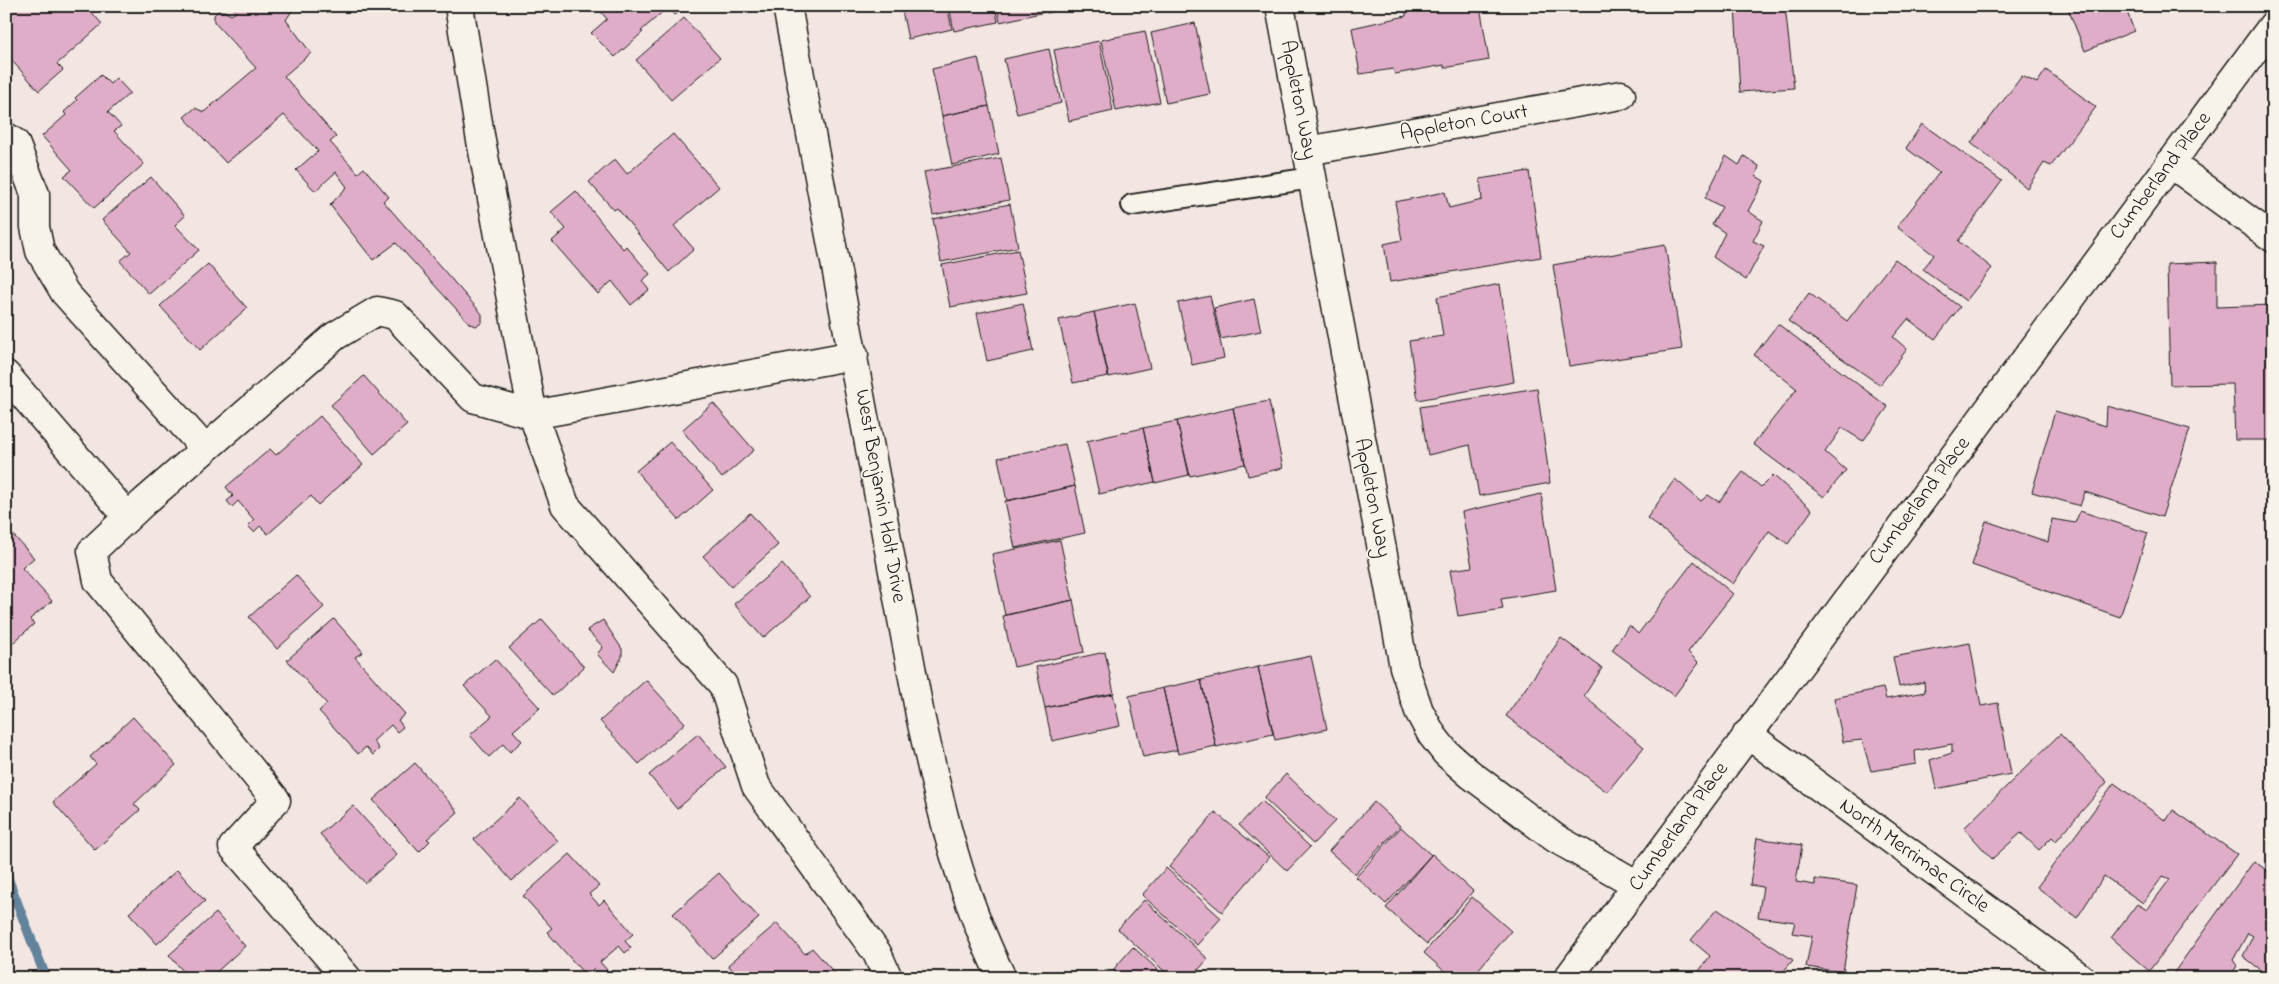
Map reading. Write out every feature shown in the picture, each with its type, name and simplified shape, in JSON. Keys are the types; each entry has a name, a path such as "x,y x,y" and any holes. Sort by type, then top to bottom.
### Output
{"street":[{"path":"459,6 485,164 533,414 565,505 723,685 756,786 877,953 888,978"},
{"name":"West Benjamin Holt Drive","path":"787,6 920,715 945,826 982,938 1002,978"},
{"name":"Appleton Way","path":"1280,6 1404,667 1419,711 1432,735 1446,753 1470,774 1555,838 1636,884"},
{"name":"Cumberland Place","path":"1568,978 2273,25"},
{"name":"Appleton Court","path":"1307,151 1621,95"},
{"path":"6,137 15,143 35,194 36,227 40,251 65,293 205,449"},
{"path":"2170,164 2273,238"},
{"path":"347,978 233,847 276,800 98,581 92,551 128,517 335,336 377,311 394,315 473,398 533,414 854,356"},
{"path":"6,375 128,517"},
{"name":"North Merrimac Circle","path":"1748,734 2082,978"}],"lane":[{"path":"1132,205 1312,178"}],"building":[{"path":"6,6 66,6 68,9 71,6 86,6 102,24 57,64 63,70 39,91 6,54"},
{"path":"232,6 295,6 286,20 311,53 284,76 336,137 330,142 358,173 364,168 389,197 383,201 482,314 482,323 476,326 470,324 396,243 373,260 330,205 347,187 336,172 315,191 296,170 318,151 284,115 226,163 184,117 195,108 204,112 256,68 214,22 214,15 218,11 224,11 231,15 236,12"},
{"path":"596,6 683,6 684,8 675,15 668,7 615,57 591,33 607,19"},
{"path":"901,6 947,6 952,29 908,39"},
{"path":"949,6 995,6 998,22 954,31"},
{"path":"997,6 1043,6 1045,12 1000,22"},
{"path":"1045,6 1078,6 1047,13"},
{"path":"1406,6 1480,6 1489,60 1444,68 1444,65 1395,74 1393,69 1360,74 1352,28 1406,16"},
{"path":"1735,6 1785,6 1794,88 1740,92"},
{"path":"2067,6 2125,6 2134,31 2085,51"},
{"path":"684,18 720,58 671,100 636,60"},
{"path":"1195,23 1210,94 1166,103 1151,33"},
{"path":"1145,31 1160,102 1116,111 1101,40"},
{"path":"1099,41 1113,111 1069,121 1054,50"},
{"path":"1049,49 1061,103 1017,114 1004,59"},
{"path":"978,58 989,106 942,116 932,69"},
{"path":"2046,70 2096,107 2051,166 2044,163 2027,188 1971,143 2022,76 2037,83"},
{"path":"101,75 110,84 116,78 130,93 108,112 121,126 114,131 144,164 94,208 64,176 72,170 42,136 66,115 64,112 77,100 75,98"},
{"path":"989,106 999,154 952,165 942,116"},
{"path":"1922,124 2002,181 1958,241 1992,268 1966,301 1923,269 1934,255 1897,227 1939,173 1906,148"},
{"path":"673,134 719,187 674,226 694,249 669,272 617,208 614,210 589,182 615,159 627,174"},
{"path":"1726,156 1739,165 1744,156 1759,166 1756,176 1764,181 1748,211 1763,221 1753,241 1764,246 1746,280 1713,257 1725,233 1712,224 1722,207 1705,198"},
{"path":"1001,158 1009,200 933,215 924,172"},
{"path":"1529,171 1541,257 1390,282 1384,244 1402,240 1395,202 1445,192 1449,208 1482,200 1480,179"},
{"path":"151,177 185,216 175,225 199,250 149,294 120,261 131,252 102,220"},
{"path":"576,191 623,249 626,246 650,274 642,281 649,290 631,305 612,281 598,294 552,241 566,229 551,212"},
{"path":"1010,204 1018,247 941,262 933,219"},
{"path":"1665,245 1682,349 1569,366 1553,265"},
{"path":"1018,250 1027,293 950,307 942,265"},
{"path":"1895,259 1960,307 1935,339 1908,319 1893,337 1907,349 1880,385 1788,321 1809,293 1847,321"},
{"path":"2217,262 2217,307 2273,305 2273,440 2235,440 2233,384 2170,385 2167,264"},
{"path":"208,264 247,308 200,350 160,306"},
{"path":"1500,284 1514,382 1418,400 1409,341 1443,336 1437,297"},
{"path":"1210,296 1224,358 1192,365 1178,303"},
{"path":"1254,299 1261,331 1221,339 1214,308"},
{"path":"1023,303 1033,351 987,361 977,313"},
{"path":"1135,303 1150,368 1109,377 1094,312"},
{"path":"1094,312 1108,376 1073,383 1059,320"},
{"path":"1778,324 1888,407 1863,441 1842,428 1825,452 1846,470 1824,497 1753,444 1797,389 1754,355"},
{"path":"364,376 407,425 374,454 331,405"},
{"path":"1537,388 1550,483 1479,496 1470,445 1428,455 1420,407"},
{"path":"1269,401 1283,468 1248,476 1233,408"},
{"path":"713,403 754,450 722,478 682,430"},
{"path":"2107,406 2190,429 2162,517 2085,492 2080,506 2032,492 2055,411 2106,426"},
{"path":"1233,408 1245,464 1190,476 1177,421"},
{"path":"320,416 363,465 318,505 311,496 268,534 260,526 254,532 248,526 254,520 238,501 232,507 227,501 233,496 226,487 270,449 276,455"},
{"path":"1177,421 1189,475 1155,483 1143,428"},
{"path":"1143,428 1155,482 1099,494 1087,441"},
{"path":"670,442 713,490 679,520 636,471"},
{"path":"1065,444 1075,486 1007,501 998,458"},
{"path":"1743,472 1761,487 1773,475 1812,510 1788,544 1769,531 1733,584 1647,518 1675,479 1701,501 1708,495 1719,502"},
{"path":"1075,486 1085,533 1015,548 1005,501"},
{"path":"1541,494 1556,590 1501,599 1503,609 1458,616 1450,570 1472,567 1462,512"},
{"path":"2080,511 2148,533 2120,617 1972,565 1986,521 2048,542 2052,519 2075,523"},
{"path":"750,513 778,545 731,587 703,556"},
{"path":"6,527 34,558 22,568 52,601 30,619 34,624 6,649"},
{"path":"1060,540 1073,600 1005,615 992,554"},
{"path":"1694,561 1733,594 1688,652 1699,663 1674,696 1612,650 1629,625 1638,634"},
{"path":"782,564 810,597 763,638 734,604"},
{"path":"296,575 324,607 277,649 249,617"},
{"path":"1073,600 1084,652 1014,667 1003,616"},
{"path":"334,619 363,652 355,657 405,714 398,720 403,727 397,732 391,725 373,741 379,749 373,755 366,747 358,754 319,711 327,704 287,660"},
{"path":"542,619 584,667 553,696 509,648"},
{"path":"603,620 622,649 622,657 614,672 597,654 603,647 587,630"},
{"path":"1561,638 1602,668 1584,696 1644,747 1607,792 1506,716"},
{"path":"1970,643 1981,706 1998,703 2011,774 1936,789 1930,760 1952,753 1952,744 1915,751 1916,764 1871,771 1862,740 1843,742 1834,698 1883,688 1886,699 1925,692 1924,682 1899,687 1893,657"},
{"path":"1105,652 1114,693 1045,708 1036,667"},
{"path":"1311,656 1327,729 1275,740 1258,667"},
{"path":"495,659 540,708 513,731 522,741 510,752 503,744 489,757 470,735 492,716 464,686"},
{"path":"1258,667 1273,734 1216,747 1201,680"},
{"path":"646,680 685,723 639,764 600,721"},
{"path":"1201,680 1216,746 1178,754 1163,688"},
{"path":"1163,688 1177,750 1143,757 1129,696"},
{"path":"1113,694 1120,726 1052,741 1045,708"},
{"path":"133,717 176,765 134,804 140,810 95,850 53,802 96,764 90,757"},
{"path":"698,734 726,767 677,809 649,775"},
{"path":"2060,734 2107,782 2056,841 2052,837 2039,850 2021,833 1992,859 1964,828"},
{"path":"415,763 458,812 427,839 430,841 419,852 373,800"},
{"path":"1286,774 1335,821 1313,844 1264,798"},
{"path":"2114,783 2166,821 2173,810 2237,854 2149,971 2111,938 2137,904 2147,910 2170,879 2163,876 2143,903 2104,876 2077,918 2037,887"},
{"path":"520,798 558,841 512,881 474,839"},
{"path":"1262,801 1310,847 1287,871 1239,825"},
{"path":"1374,802 1400,826 1355,874 1329,851"},
{"path":"353,806 397,855 365,883 320,834"},
{"path":"1215,812 1269,857 1222,912 1169,867"},
{"path":"1401,827 1431,855 1386,904 1356,877"},
{"path":"1757,838 1802,845 1796,882 1815,885 1815,879 1857,885 1843,972 1806,967 1812,936 1792,933 1795,922 1758,917 1763,887 1750,885"},
{"path":"570,854 599,886 589,894 599,905 604,900 633,934 625,941 631,948 625,953 619,946 600,962 607,970 601,976 594,968 586,976 547,932 552,928 523,896"},
{"path":"1432,854 1473,891 1427,944 1386,908"},
{"path":"2254,861 2273,875 2273,978 2256,978 2261,970 2243,956 2253,936 2248,933 2233,960 2237,966 2229,978 2170,978"},
{"path":"1166,868 1221,918 1197,945 1142,895"},
{"path":"177,870 205,901 157,944 129,913"},
{"path":"719,873 759,918 712,959 673,914"},
{"path":"1472,897 1511,931 1471,978 1452,978 1424,953"},
{"path":"1144,900 1208,959 1191,978 1172,978 1118,929"},
{"path":"1717,909 1793,960 1778,978 1694,978 1710,956 1691,940"},
{"path":"216,913 245,946 210,978 189,978 169,955"},
{"path":"777,923 805,954 812,948 839,978 739,978 728,965"},
{"path":"1133,947 1167,978 1122,978 1113,970"}],"waterway":[{"path":"6,869 8,879 46,978"}]}
